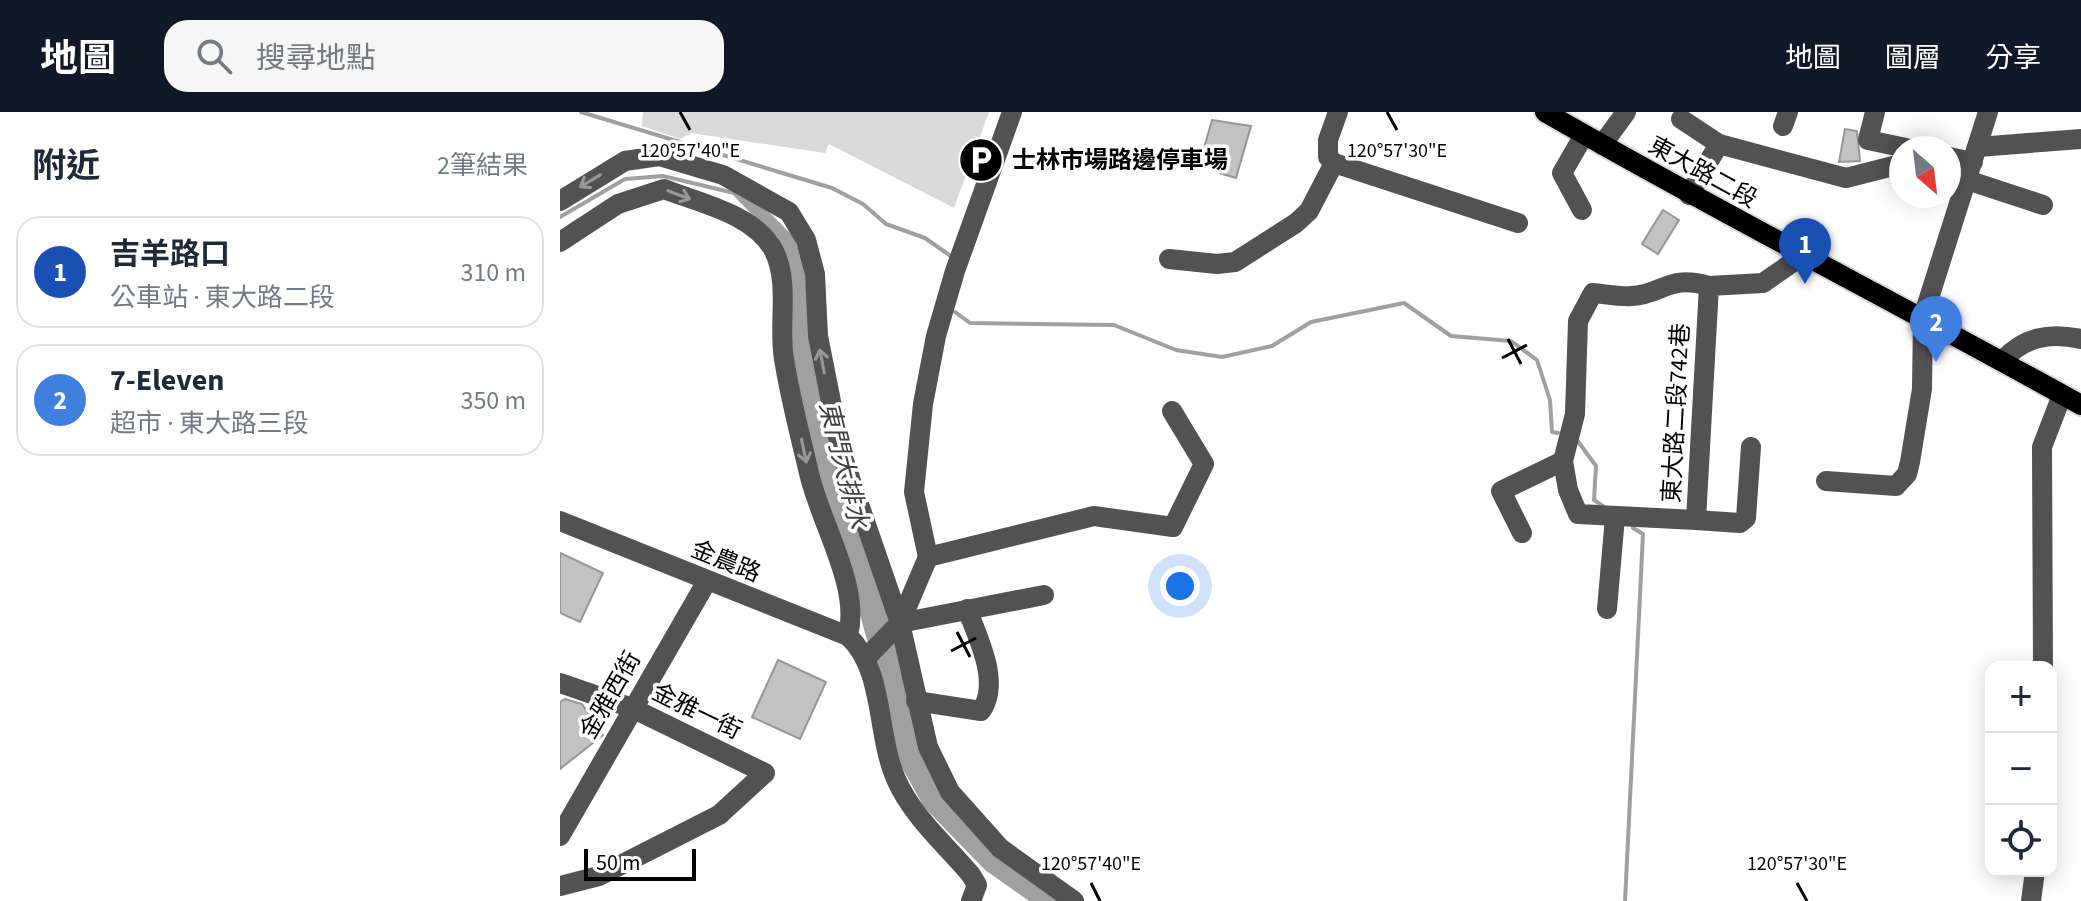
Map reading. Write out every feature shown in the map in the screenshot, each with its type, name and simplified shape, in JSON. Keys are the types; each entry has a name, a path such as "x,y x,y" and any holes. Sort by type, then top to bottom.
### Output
{"main road":[{"name":"東大路二段","path":"1545,112 1689,195 1923,317 2081,405"}],"street":[{"path":"971,901 977,885 971,875 913,809 896,779 884,745 867,657 900,623 928,557 917,512 914,472 925,391 936,336 955,271 1012,112"},
{"path":"1338,112 1328,140 1328,157 1334,163 1518,223"},
{"path":"1582,210 1562,173 1593,140 1626,112"},
{"path":"1875,112 1868,140 1889,144"},
{"path":"1826,481 1896,486 1907,474 1922,389 1923,317 1988,112"},
{"path":"1681,119 1719,144 1846,178 1889,167"},
{"path":"1972,163 2081,139"},
{"path":"1689,195 1719,144"},
{"path":"560,201 625,161 659,156 723,175 789,212 806,240 815,274 818,336 841,452 900,623 928,747 950,792 1000,848 1074,901"},
{"path":"1961,160 1972,163 2043,205"},
{"path":"1169,259 1217,264 1235,262 1309,211 1334,163"},
{"path":"560,242 618,204 664,189 752,226 773,250 781,274 783,357 810,478 850,596 853,617 848,636"},
{"path":"1522,533 1501,491 1563,461 1575,414 1578,321 1593,293 1635,296 1662,285 1691,281 1709,286 1763,283 1803,255"},
{"name":"東大路二段742巷","path":"1563,461 1568,490 1578,514 1696,520 1709,286"},
{"path":"2002,361 2014,348 2038,336 2081,339"},
{"path":"2043,661 2042,447 2062,395"},
{"path":"928,557 1094,516 1173,527 1204,464 1172,411"},
{"path":"1696,520 1740,523 1746,518 1751,447"},
{"path":"1607,609 1615,517"},
{"name":"金農路","path":"560,521 848,636 867,657"},
{"name":"金雅西街","path":"560,836 707,581"},
{"path":"900,623 1044,595"},
{"path":"916,701 981,711 989,700 990,683 967,609"},
{"name":"金雅一街","path":"560,683 632,708 765,773 719,815 599,876 560,886"},
{"path":"2031,901 2034,877"}],"shaded area":[{"path":"643,112 989,112 954,208 829,144 825,153 691,133 680,139 642,126"}],"water":[{"path":"734,193 766,209 794,237 804,265 811,333 875,577 945,797 1066,901 1029,901 985,870 924,807 900,764 852,584 810,456 791,355 790,286 778,238"}],"building":[{"path":"1212,120 1251,126 1236,178 1219,173 1221,168 1200,162"},
{"path":"1845,129 1857,131 1860,161 1839,162"},
{"path":"1663,210 1679,220 1658,254 1642,244"},
{"path":"560,553 603,573 580,622 560,613"},
{"path":"778,660 826,682 800,739 752,717"},
{"path":"565,699 582,704 603,735 560,769 560,702"}],"waterway":[{"path":"581,112 832,188 863,204 886,224 925,238 952,257"},
{"name":"東門大排水","path":"560,217 625,179 663,176 734,193 761,221"},
{"path":"955,312 970,323 1114,325 1176,350 1222,357 1272,346 1311,322 1404,303 1451,336 1511,341 1537,360 1550,400 1552,432 1558,433"},
{"path":"1577,440 1596,466 1594,500 1603,506"},
{"path":"1625,901 1643,534 1633,528"}],"place":[{"name":"士林市場路邊停車場","path":"981,160"},
{"name":"吉羊路口","path":"1805,284"},
{"name":"7-Eleven","path":"1936,362"}]}
